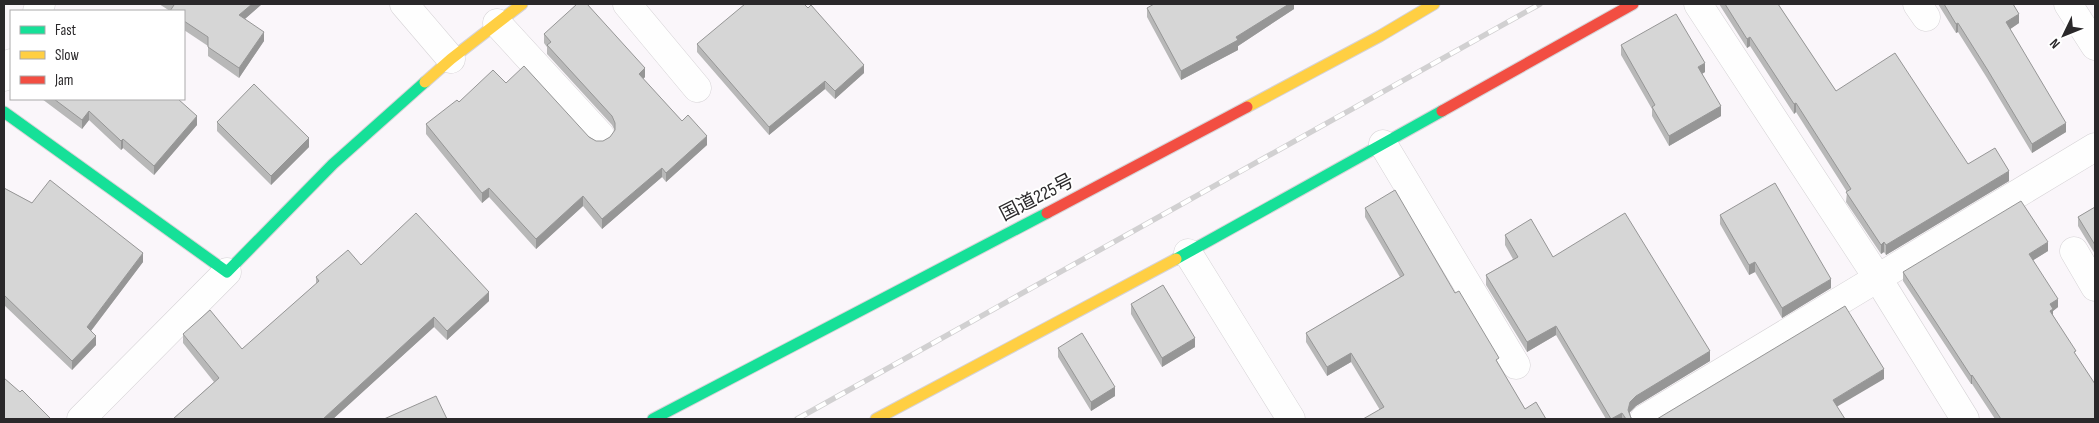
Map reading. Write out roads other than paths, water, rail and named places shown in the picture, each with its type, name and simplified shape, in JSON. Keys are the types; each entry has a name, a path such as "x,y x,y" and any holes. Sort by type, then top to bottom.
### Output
{"main road":[{"path":"4,112 227,272 333,164 451,59 522,4"},
{"name":"国道225号","path":"653,419 1100,186 1380,36 1434,4"},
{"path":"876,419 1188,253 1633,4"}],"street":[{"path":"404,4 451,59"},
{"path":"627,4 697,88"},
{"path":"1698,4 1878,277 1965,419"},
{"path":"2068,4 2095,46"},
{"path":"498,23 600,135"},
{"path":"4,77 10,65"},
{"path":"1383,144 1516,365"},
{"path":"1644,419 2095,147"},
{"path":"2074,251 2095,287"},
{"path":"1188,253 1291,419"},
{"path":"81,419 227,272"}],"railway":[{"path":"797,419 1540,4"}]}
